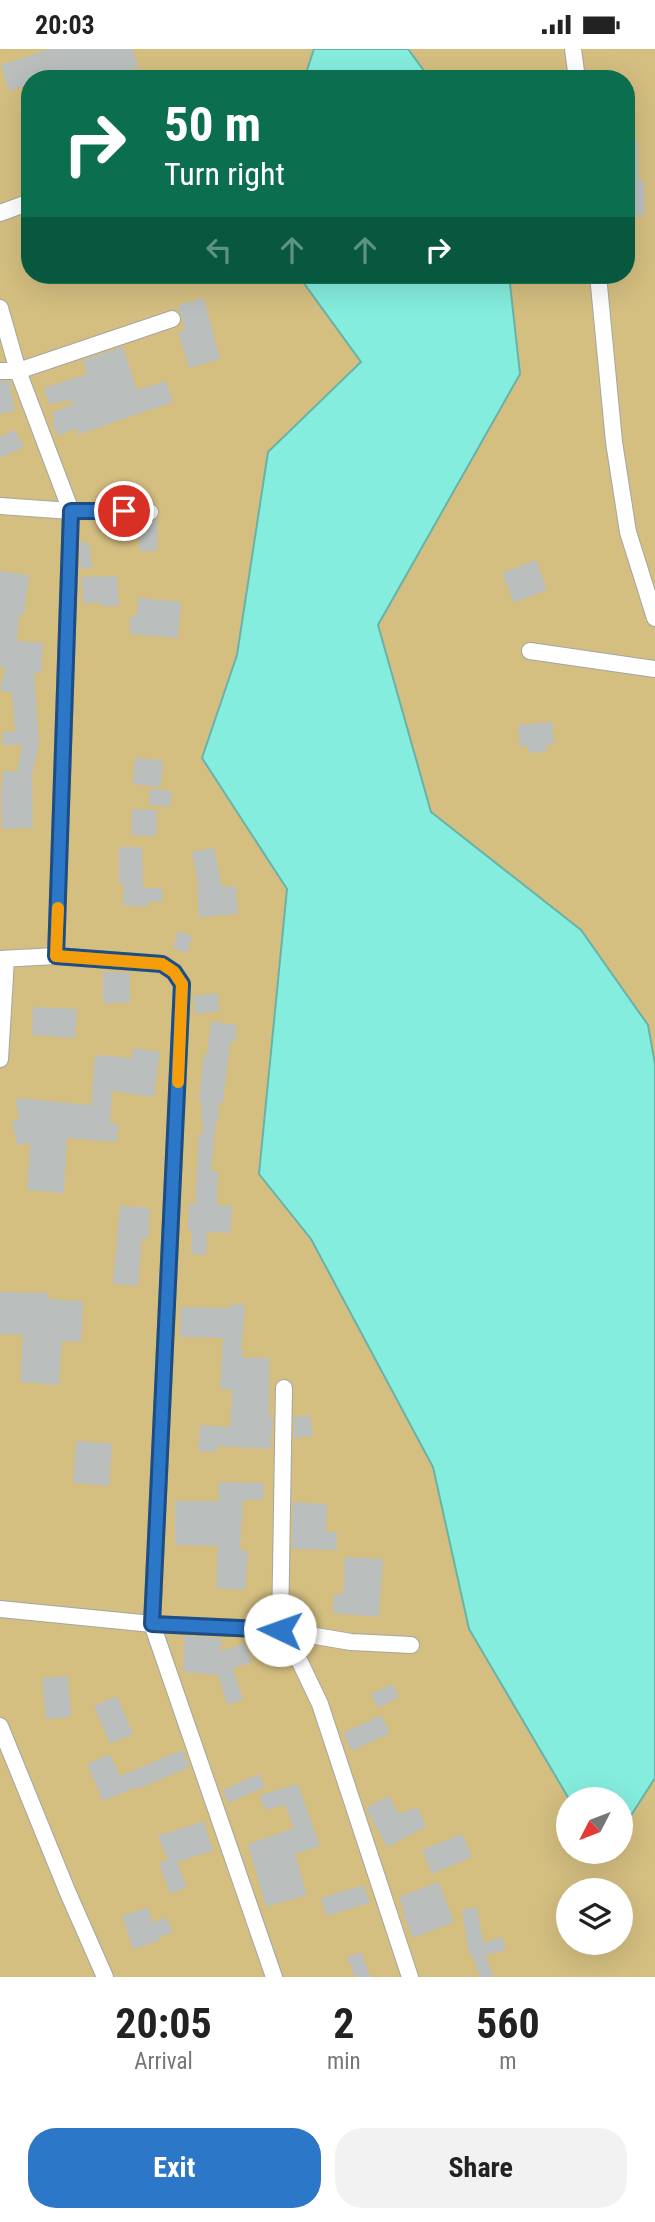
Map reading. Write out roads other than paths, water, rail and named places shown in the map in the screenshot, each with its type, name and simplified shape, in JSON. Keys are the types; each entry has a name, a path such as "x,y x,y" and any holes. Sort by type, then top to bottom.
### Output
{"street":[{"path":"573,49 576,70"},
{"path":"0,213 21,205"},
{"path":"599,284 614,442 628,532 655,618"},
{"path":"0,308 18,370 71,511 56,956"},
{"path":"0,371 18,370 172,319"},
{"path":"0,506 71,511 150,512"},
{"path":"530,651 655,669"},
{"path":"0,1059 3,959 56,956 162,964 174,972 182,984 152,1624 274,1977"},
{"path":"284,1388 280,1630 300,1662 320,1704 410,1977"},
{"path":"0,1609 152,1624 280,1630 351,1642 411,1644"},
{"path":"0,1726 104,1977"}],"water":[{"path":"314,49 408,49 423,70 307,70"},
{"path":"305,284 510,284 520,374 378,625 431,812 581,930 648,1025 655,1064 655,1778 634,1811 634,1787 562,1787 469,1629 433,1467 311,1239 259,1174 287,889 202,758 237,655 268,452 361,362"}]}
